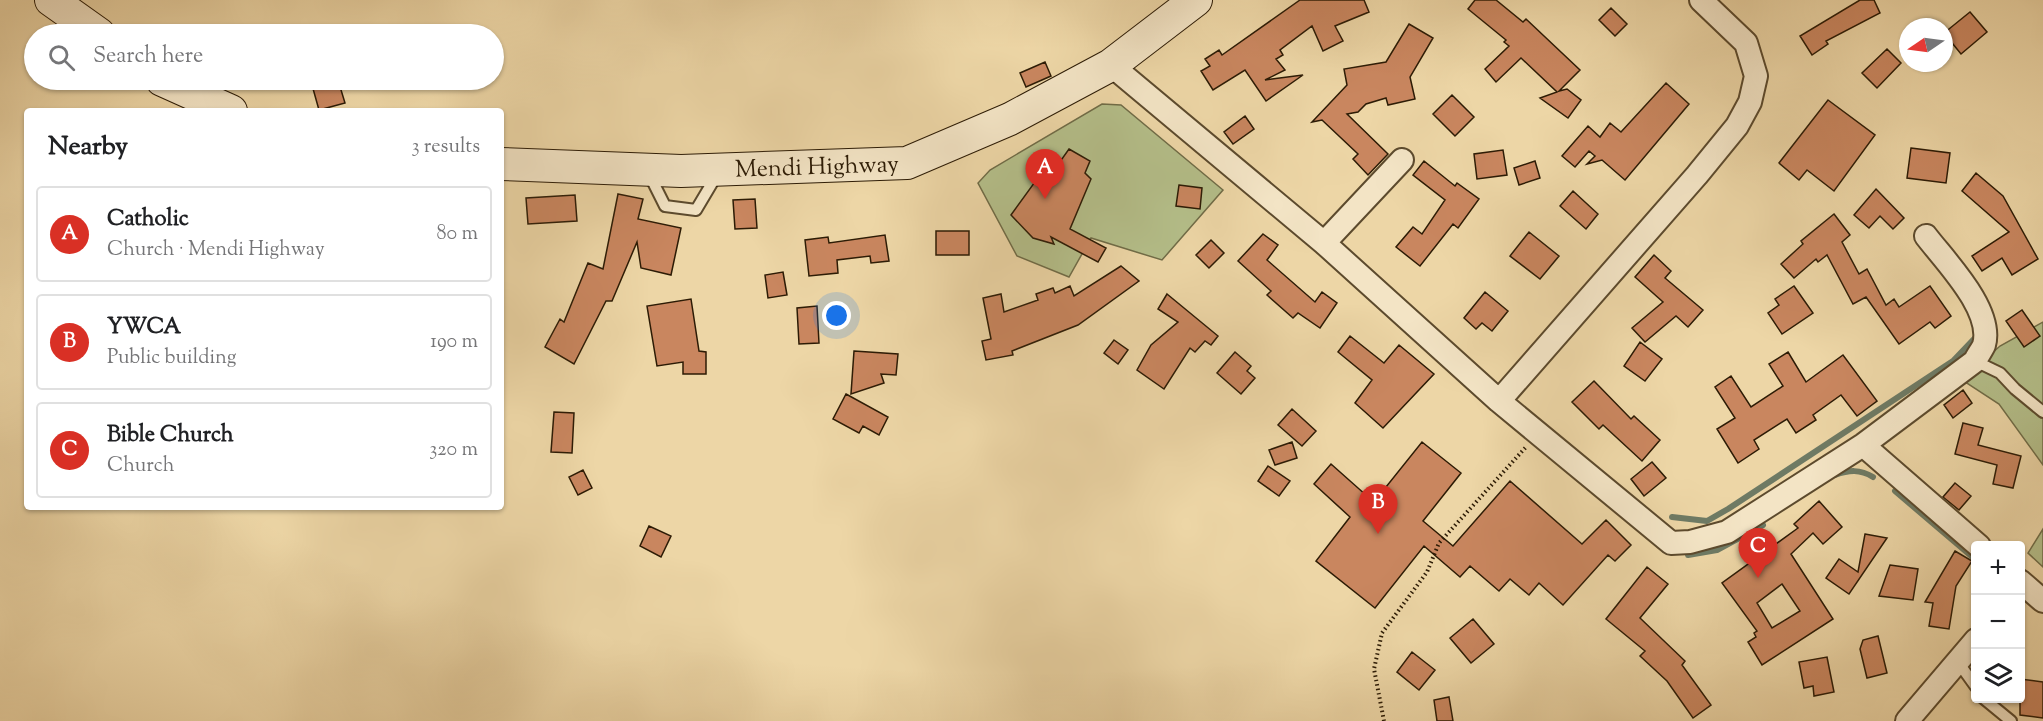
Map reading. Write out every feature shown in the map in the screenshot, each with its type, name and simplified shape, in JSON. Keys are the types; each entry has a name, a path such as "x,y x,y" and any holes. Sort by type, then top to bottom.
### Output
{"main road":[{"path":"51,0 85,24"},
{"name":"Mendi Highway","path":"504,164 648,170 719,170 907,164 1010,119 1110,65 1196,0"},
{"path":"184,90 224,108"}],"street":[{"path":"1499,401 1697,175 1737,126 1750,102 1756,76 1746,43 1701,0"},
{"path":"1110,65 1324,243 1499,401 1671,543 1690,542 1727,532 1863,445 1975,361 1984,344 1983,321 1969,290 1926,236"},
{"path":"1324,243 1402,160"},
{"path":"1863,445 1973,541"},
{"path":"2025,585 2043,601"},
{"path":"1907,721 1971,646"}],"lane":[{"path":"1975,361 2000,373 2043,412"},
{"path":"1958,662 1971,680"},
{"path":"1988,703 2011,721"}],"path":[{"path":"1384,721 1374,669 1382,633 1427,572 1439,543 1538,433"}],"green space":[{"path":"1102,104 1121,105 1223,190 1162,260 1091,238 1069,277 1017,256 978,183 990,170"},
{"path":"2043,322 2043,465 1999,404 1962,380 2000,346"},
{"path":"2043,529 2043,567 2028,553"}],"building":[{"path":"1300,0 1364,0 1369,12 1335,26 1343,41 1323,51 1312,26 1280,50 1283,55 1276,59 1285,70 1265,80 1303,75 1266,101 1245,70 1213,90 1201,71 1210,66 1205,59 1219,50 1222,55"},
{"path":"1475,0 1496,0 1523,22 1526,19 1580,70 1559,91 1567,89 1581,100 1568,118 1540,98 1557,92 1521,58 1496,82 1485,69 1509,46 1504,42 1506,40 1468,9"},
{"path":"1860,0 1874,0 1880,13 1826,41 1828,44 1812,55 1800,36"},
{"path":"1611,8 1627,24 1615,36 1599,20"},
{"path":"1970,12 1987,32 1961,54 1953,44 1953,26"},
{"path":"1409,24 1433,38 1410,77 1415,99 1388,105 1386,98 1366,104 1358,112 1347,114 1388,154 1368,175 1353,159 1358,154 1322,120 1312,122 1347,85 1344,69 1386,62"},
{"path":"1887,49 1899,61 1899,65 1877,88 1862,73"},
{"path":"1045,62 1051,76 1026,87 1020,73"},
{"path":"1666,83 1689,104 1625,180 1602,160 1587,164 1595,156 1589,151 1575,167 1562,156 1588,126 1600,137 1610,123 1621,132"},
{"path":"313,90 341,90 345,103 318,108"},
{"path":"1452,95 1474,117 1455,136 1433,114"},
{"path":"1828,100 1875,135 1834,191 1807,170 1799,180 1779,163"},
{"path":"1245,116 1254,129 1233,144 1224,132"},
{"path":"1911,148 1950,153 1946,183 1907,178"},
{"path":"1069,149 1090,161 1085,173 1091,179 1070,229 1106,248 1098,262 1051,237 1054,244 1033,238 1011,215 1053,157 1062,159"},
{"path":"1503,150 1507,175 1477,179 1474,154"},
{"path":"1424,161 1455,186 1457,183 1479,199 1458,228 1453,224 1420,266 1396,247 1413,227 1422,234 1445,200 1413,175"},
{"path":"1535,161 1540,178 1519,185 1514,168"},
{"path":"1976,173 2003,196 2038,259 2012,275 2002,258 1982,271 1972,256 2009,232 1962,191"},
{"path":"1179,185 1202,188 1200,209 1176,206"},
{"path":"1876,189 1904,218 1893,229 1880,216 1869,228 1854,215"},
{"path":"1573,191 1598,214 1586,229 1560,206"},
{"path":"618,194 643,199 638,219 681,228 671,275 641,268 637,242 612,301 606,301 574,364 545,347 560,319 564,322 588,263 603,269"},
{"path":"575,195 577,221 528,224 526,198"},
{"path":"755,199 757,228 735,229 733,200"},
{"path":"1834,214 1850,235 1842,242 1859,274 1867,269 1886,305 1894,299 1899,307 1930,286 1951,316 1935,328 1930,322 1899,344 1866,297 1853,304 1827,255 1818,262 1816,259 1794,278 1781,264 1803,244 1801,241"},
{"path":"936,231 969,231 969,255 936,255"},
{"path":"1529,232 1559,256 1540,279 1510,256"},
{"path":"1263,234 1278,245 1267,260 1315,302 1322,292 1337,303 1320,328 1298,313 1293,318 1267,295 1271,291 1238,261"},
{"path":"885,235 889,261 871,263 870,256 837,260 838,273 809,276 805,240 828,237 829,243"},
{"path":"1211,240 1224,253 1209,268 1196,255"},
{"path":"1654,255 1671,271 1665,278 1703,310 1688,327 1676,316 1645,342 1632,328 1663,302 1635,277"},
{"path":"1121,266 1139,281 1078,325 1012,351 1013,355 986,360 982,341 991,339 983,298 1001,294 1004,312 1038,300 1036,294 1053,288 1055,293 1070,286 1074,296"},
{"path":"783,272 787,295 768,298 765,275"},
{"path":"1794,286 1813,313 1782,334 1768,313 1779,305 1775,299"},
{"path":"1485,292 1508,311 1492,331 1482,323 1476,329 1464,318"},
{"path":"1167,294 1218,336 1211,345 1205,341 1195,352 1190,348 1164,389 1137,370 1151,345 1178,322 1158,309"},
{"path":"691,299 699,351 706,352 706,374 683,374 683,362 657,366 647,306"},
{"path":"817,306 819,343 799,344 797,308"},
{"path":"2022,310 2040,336 2024,347 2006,321"},
{"path":"1350,336 1384,363 1399,345 1434,374 1383,428 1355,403 1372,380 1338,352"},
{"path":"1114,340 1128,350 1118,364 1104,353"},
{"path":"1640,342 1662,359 1645,381 1624,366"},
{"path":"854,351 898,354 896,375 881,374 884,383 851,394"},
{"path":"1235,352 1251,366 1247,371 1255,378 1241,394 1217,373"},
{"path":"1788,352 1806,382 1843,355 1877,401 1857,416 1841,395 1813,415 1816,420 1796,433 1787,419 1754,440 1759,449 1738,463 1717,429 1735,418 1715,387 1731,376 1751,407 1783,386 1769,364"},
{"path":"1594,381 1631,419 1634,416 1660,440 1642,461 1603,425 1599,429 1572,402"},
{"path":"1963,390 1972,403 1953,418 1944,405"},
{"path":"846,394 888,417 879,435 863,426 859,433 833,419"},
{"path":"1292,409 1316,431 1302,446 1278,425"},
{"path":"554,412 574,413 572,453 551,452"},
{"path":"1963,423 1983,428 1978,445 2021,456 2013,488 1993,484 1997,465 1955,454"},
{"path":"1292,442 1297,458 1275,465 1269,450"},
{"path":"1422,442 1461,473 1423,521 1453,546 1510,481 1582,544 1606,520 1631,545 1615,561 1608,555 1563,605 1539,583 1529,595 1510,579 1499,591 1470,566 1460,577 1424,546 1375,608 1316,561 1350,517 1314,484 1331,464 1367,496 1374,486 1382,492"},
{"path":"1652,462 1666,478 1644,496 1631,479"},
{"path":"1268,466 1290,481 1279,496 1258,481"},
{"path":"583,470 592,488 578,495 569,477"},
{"path":"1955,483 1971,496 1959,510 1943,497"},
{"path":"1819,501 1842,527 1823,544 1813,533 1791,554 1833,619 1762,665 1748,642 1756,637 1754,633 1757,631 1722,583 1798,528 1794,524","holes":["1782,584 1800,611 1772,628 1757,603"]},
{"path":"649,526 671,536 661,557 640,546"},
{"path":"1865,534 1887,538 1849,594 1826,578 1839,559 1858,572"},
{"path":"1955,551 1971,560 1956,586 1949,629 1929,626 1933,603 1925,602"},
{"path":"1890,565 1918,569 1913,600 1879,596"},
{"path":"1647,567 1668,584 1640,618 1685,661 1682,665 1711,705 1693,718 1667,681 1640,656 1645,651 1606,619"},
{"path":"1473,619 1494,644 1471,663 1450,638"},
{"path":"1878,636 1887,673 1867,678 1860,649 1863,640"},
{"path":"1412,652 1435,670 1419,690 1397,672"},
{"path":"1827,657 1834,692 1814,696 1813,686 1804,688 1799,662"},
{"path":"2025,680 2043,682 2043,718 2020,715 2020,703 2025,703"},
{"path":"1449,697 1453,721 1437,721 1434,700"}],"waterway":[{"path":"1672,517 1707,521 1728,509 1953,361 1974,339"},
{"path":"1835,475 1854,471 1873,477"},
{"path":"1895,491 1971,556"},
{"path":"1688,555 1717,550 1763,525"}],"place":[{"name":"Catholic","path":"1045,199"},
{"name":"YWCA","path":"1378,534"},
{"name":"Bible Church","path":"1758,578"}]}
